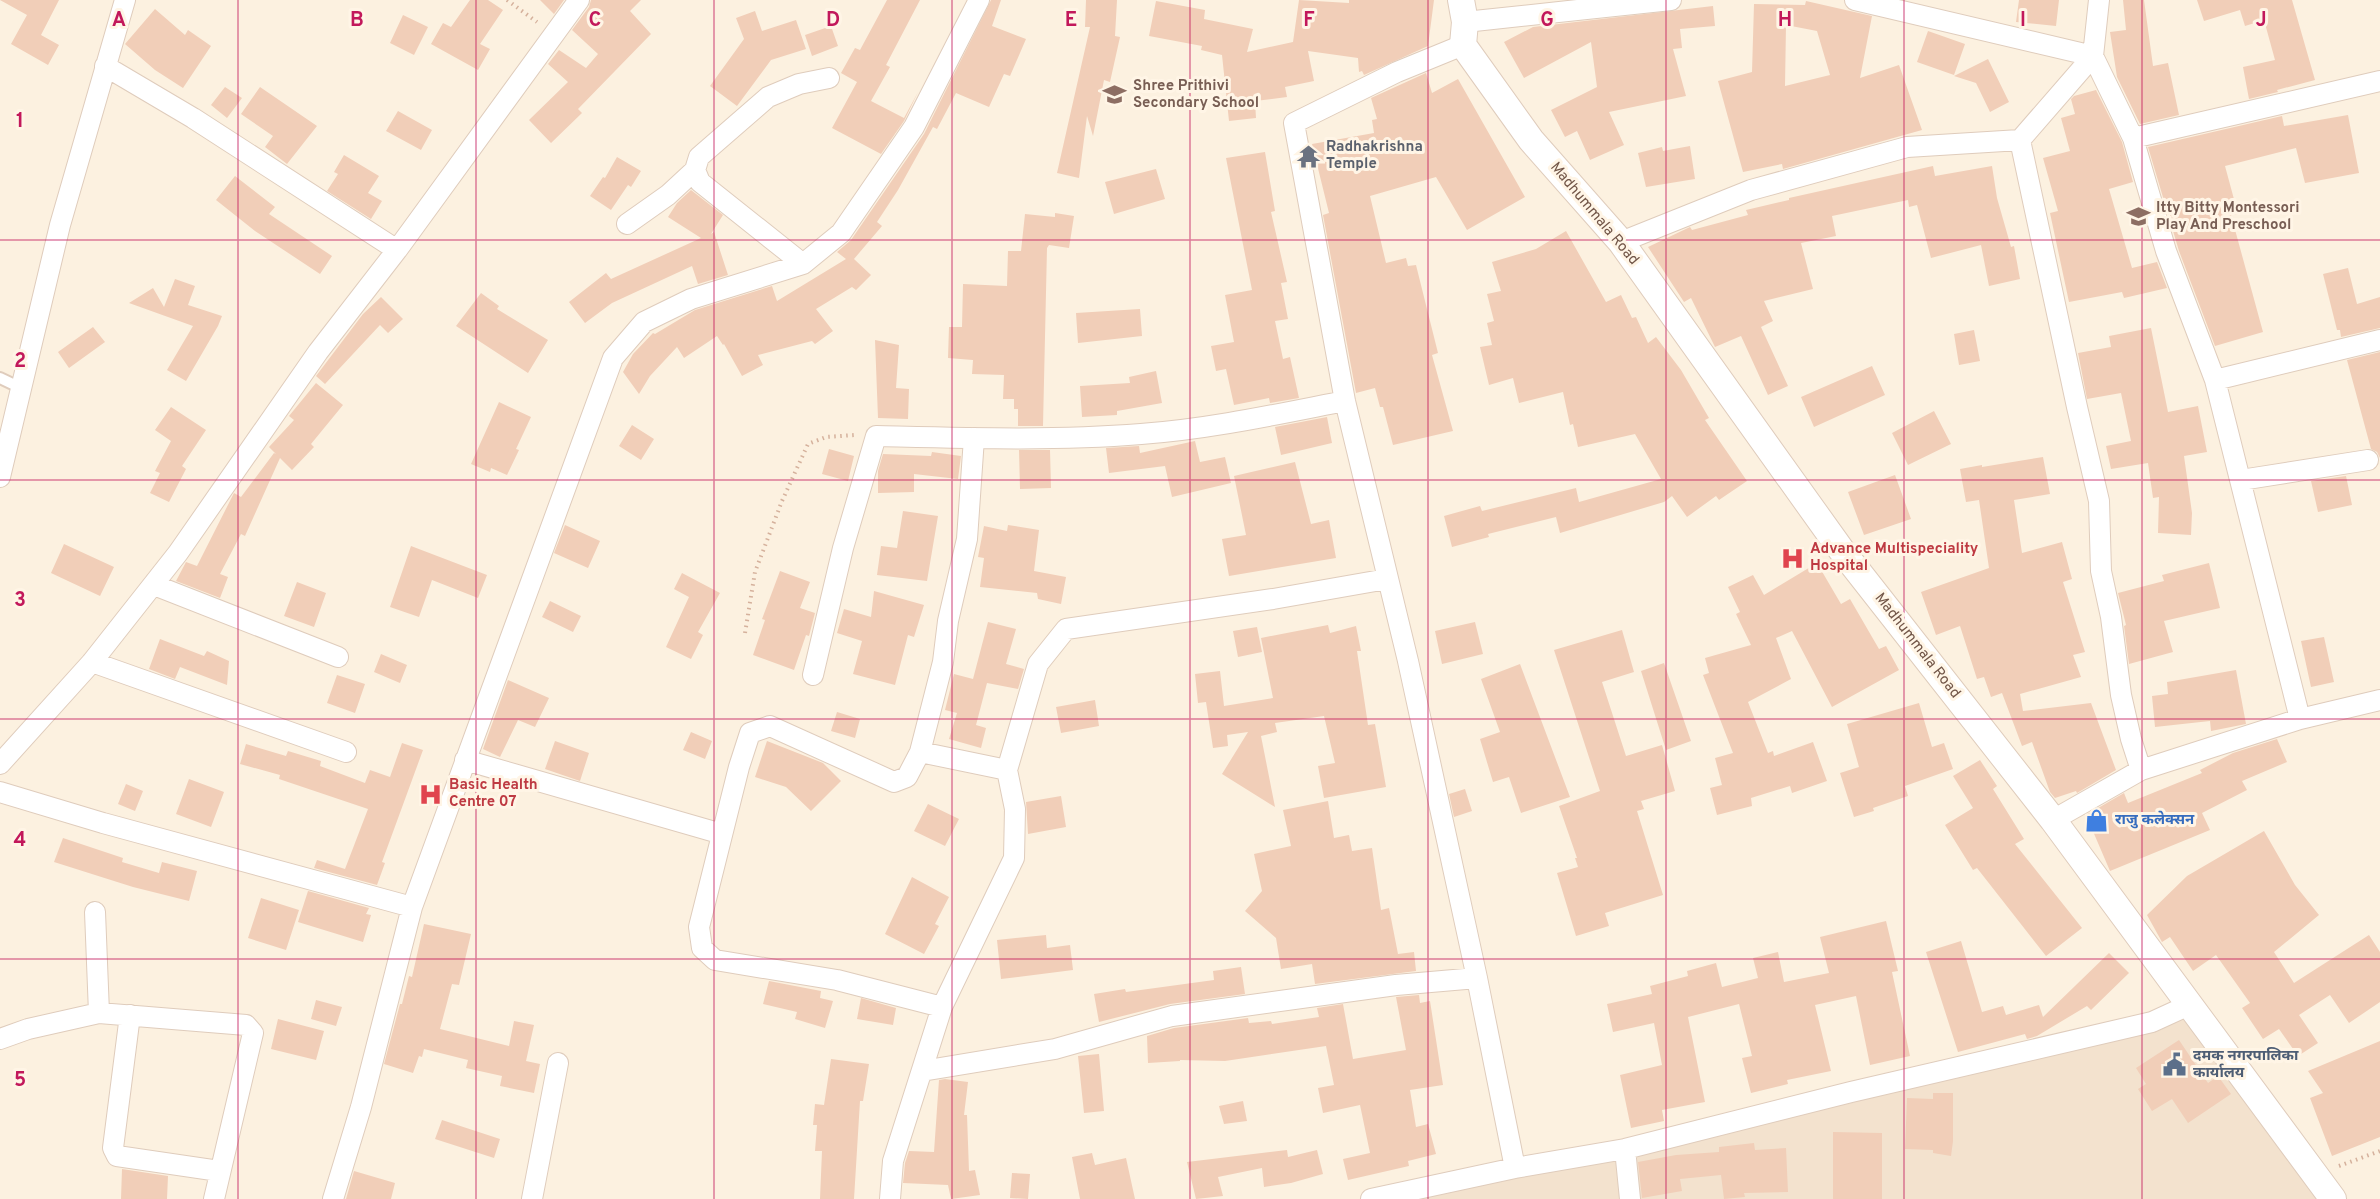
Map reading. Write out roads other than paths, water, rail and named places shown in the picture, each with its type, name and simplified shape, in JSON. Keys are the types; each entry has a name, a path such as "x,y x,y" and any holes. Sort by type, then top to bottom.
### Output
{"street":[{"path":"0,477 60,225 125,0"},
{"path":"0,764 93,662 154,585 318,352 397,250 579,0"},
{"path":"333,1199 361,1107 412,907 614,358 644,322 691,299 803,264 841,233 914,127 979,0"},
{"path":"1515,1168 1477,978 1408,661 1345,401 1294,123 1397,72 1463,22 1671,0"},
{"path":"1855,0 2093,56"},
{"path":"2099,0 2093,56 2133,138 2166,251 2214,380 2300,719"},
{"name":"Madhummala Road","path":"1463,22 1531,140 1621,242 1842,551 2053,820 2333,1199"},
{"path":"1621,242 1751,190 1907,147 2020,140 2093,56"},
{"path":"105,66 193,118 397,250"},
{"path":"627,224 668,195 695,170 699,157 768,97 799,84 830,78"},
{"path":"2133,138 2380,81"},
{"path":"2020,140 2099,501 2101,571 2111,616 2121,695 2141,770"},
{"path":"695,170 700,182 803,264"},
{"path":"2214,380 2380,340"},
{"path":"813,675 843,549 876,436 974,438 1142,434 1238,421 1345,401"},
{"path":"942,1007 837,980 715,960 702,948 699,927 739,767 750,733 770,726 894,782 907,777 920,752 943,662 948,621 967,539 974,438"},
{"path":"2241,480 2368,460"},
{"path":"890,1199 893,1161 942,1007 1014,858 1015,809 1007,770 1038,664 1066,629 1273,599 1387,579"},
{"path":"154,585 338,657"},
{"path":"93,662 346,752"},
{"path":"2053,820 2141,770 2300,719 2380,700"},
{"path":"920,752 1007,770"},
{"path":"465,760 722,834"},
{"path":"0,792 115,826 412,907"},
{"path":"95,912 99,1013"},
{"path":"922,1071 1055,1049 1172,1016 1396,985 1477,978"},
{"path":"1371,1199 1515,1168 1625,1149 1851,1092 2152,1022 2189,1005"},
{"path":"0,1039 28,1029 99,1013 246,1025 253,1033 214,1199"},
{"path":"130,1014 113,1148 117,1156 219,1171"},
{"path":"532,1199 558,1063"},
{"path":"1625,1149 1630,1199"}],"lane":[{"path":"0,378 21,388"}],"place":[{"name":"Shree Prithivi Secondary School","path":"1115,95"},
{"name":"Radhakrishna Temple","path":"1308,156"},
{"name":"Itty Bitty Montessori Play And Preschool","path":"2138,217"},
{"name":"Advance Multispeciality Hospital","path":"1792,558"},
{"name":"Basic Health Centre 07","path":"431,794"},
{"name":"राजु कलेक्सन","path":"2097,820"},
{"name":"दमक नगरपालिका कार्यालय","path":"2175,1065"}]}
